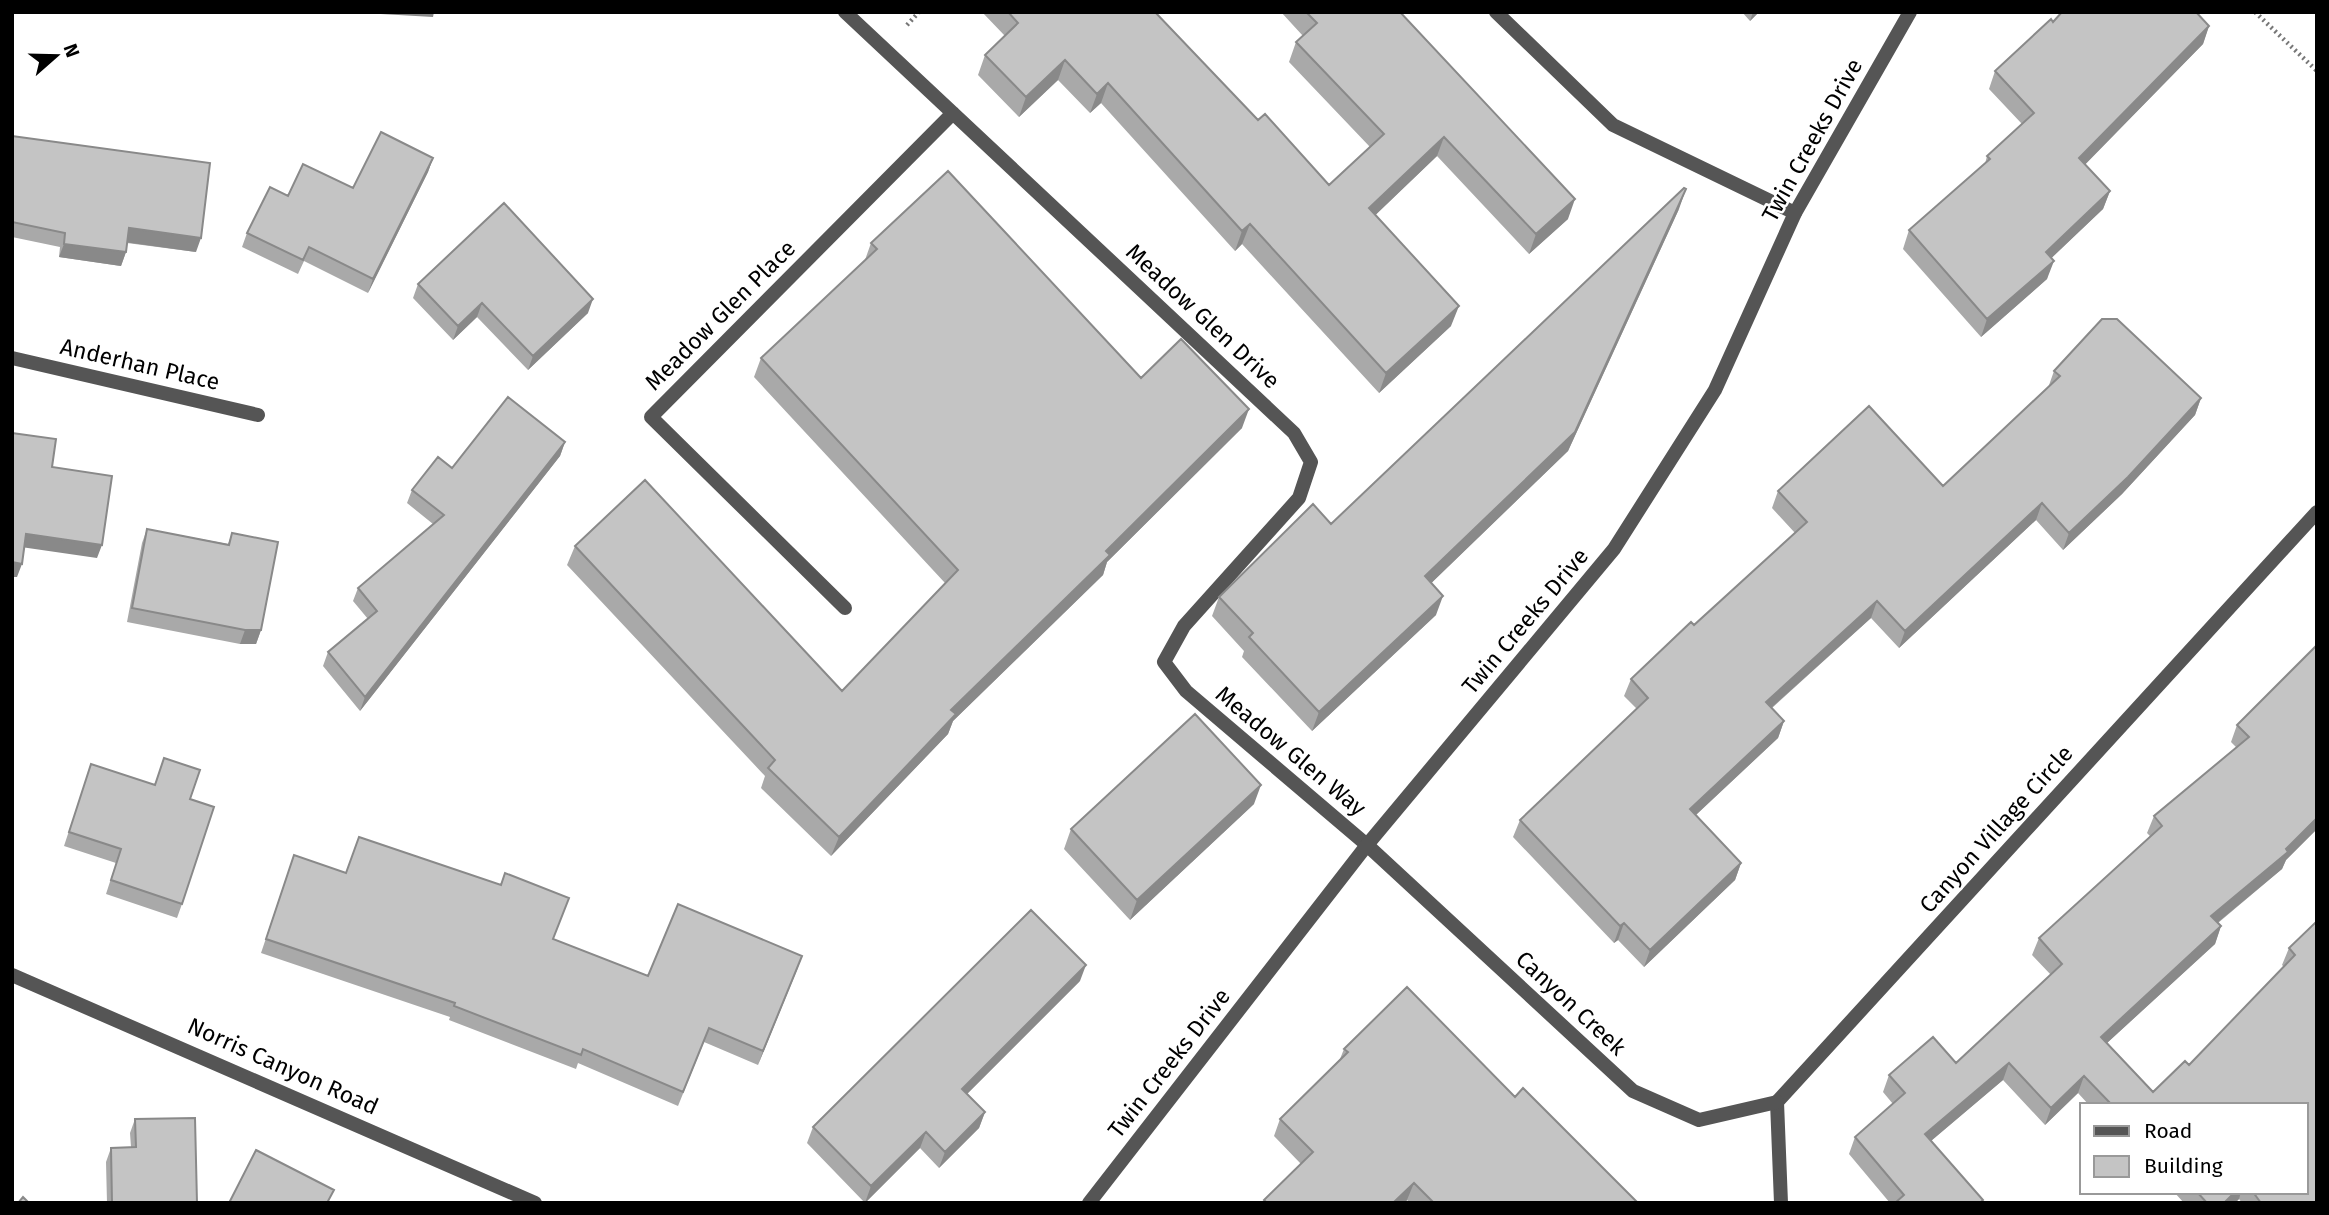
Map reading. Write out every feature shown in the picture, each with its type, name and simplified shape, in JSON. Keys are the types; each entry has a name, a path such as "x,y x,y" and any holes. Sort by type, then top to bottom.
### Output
{"street":[{"name":"Meadow Glen Drive","path":"845,12 1294,433 1311,462 1299,498 1184,626 1164,662 1186,691"},
{"path":"1496,12 1613,125 1795,213"},
{"name":"Twin Creeks Drive","path":"1089,1203 1367,845 1614,549 1715,390 1795,213 1910,12"},
{"name":"Meadow Glen Place","path":"845,608 651,417 953,113"},
{"name":"Anderhan Place","path":"12,358 258,415"},
{"name":"Canyon Village Circle","path":"1777,1102 2317,512"},
{"name":"Meadow Glen Way","path":"1186,691 1367,845"},
{"name":"Canyon Creek","path":"1367,845 1633,1091 1699,1120 1777,1102"},
{"name":"Norris Canyon Road","path":"12,975 535,1203"},
{"path":"1777,1102 1781,1203"}],"path":[{"path":"2255,12 2317,71"}],"building":[{"path":"1008,12 1155,12 1258,120 1265,114 1329,185 1384,134 1296,42 1317,23 1306,12 1400,12 1575,199 1536,234 1444,137 1369,208 1459,306 1386,373 1250,224 1242,231 1108,83 1097,94 1065,60 1026,97 985,55 1018,23"},
{"path":"2062,12 2196,12 2209,26 2079,158 2110,191 2046,252 2054,261 1987,319 1909,230 1990,159 1987,156 2034,113 1995,71"},
{"path":"381,132 433,158 373,279 309,247 303,260 247,233 270,187 288,196 303,164 353,188"},
{"path":"12,136 210,163 201,238 129,228 126,252 64,244 65,233 12,222"},
{"path":"948,171 1141,378 1181,339 1249,409 1106,551 1110,555 951,710 956,714 839,837 768,768 775,760 575,546 645,480 842,691 958,570 761,358 877,249 871,243"},
{"path":"1686,189 1575,432 1425,576 1443,596 1319,712 1249,637 1253,633 1219,597 1313,504 1331,524"},
{"path":"504,203 593,299 533,356 482,303 458,326 418,284"},
{"path":"2102,319 2117,319 2201,398 2128,477 2069,533 2042,503 1905,631 1877,601 1766,702 1784,721 1690,809 1741,863 1650,950 1624,923 1620,926 1520,820 1648,698 1631,679 1691,622 1694,625 1807,522 1778,491 1869,406 1943,486 2060,376 2054,371"},
{"path":"508,397 565,442 365,697 328,652 377,611 358,588 444,515 412,490 438,457 452,468"},
{"path":"12,433 56,439 52,467 112,476 102,545 26,534 22,564 12,562"},
{"path":"147,529 229,545 232,533 278,542 261,630 245,630 132,608"},
{"path":"2317,645 2317,818 2286,849 2288,852 2211,916 2221,926 2101,1037 2153,1092 2185,1061 2189,1065 2295,955 2289,948 2317,921 2317,1203 2261,1203 2254,1194 2308,1194 2308,1103 2110,1103 2084,1076 2051,1108 2009,1063 1925,1134 1983,1200 1980,1203 1895,1203 1904,1195 1855,1137 1905,1093 1889,1075 1933,1037 1956,1063 2062,964 2039,938 2162,826 2154,816 2249,737 2237,725"},
{"path":"1195,714 1261,785 1137,900 1071,829"},
{"path":"164,758 200,770 190,799 214,807 182,904 111,880 121,849 69,832 91,764 155,785"},
{"path":"359,837 501,885 505,873 569,898 553,939 648,976 678,904 802,956 763,1051 709,1028 683,1092 583,1049 581,1055 454,1006 455,1003 266,939 294,855 346,873"},
{"path":"1031,910 1086,965 962,1089 985,1112 945,1152 926,1132 871,1186 813,1127"},
{"path":"1407,987 1515,1097 1523,1088 1638,1203 1434,1203 1414,1183 1393,1203 1267,1203 1264,1200 1313,1152 1280,1119 1348,1052 1344,1049"},
{"path":"195,1118 197,1203 112,1203 111,1148 136,1147 135,1119"},
{"path":"256,1150 334,1190 327,1203 229,1203"},
{"path":"2199,1194 2233,1194 2224,1203 2207,1203"},
{"path":"23,1197 29,1203 18,1203"}]}
